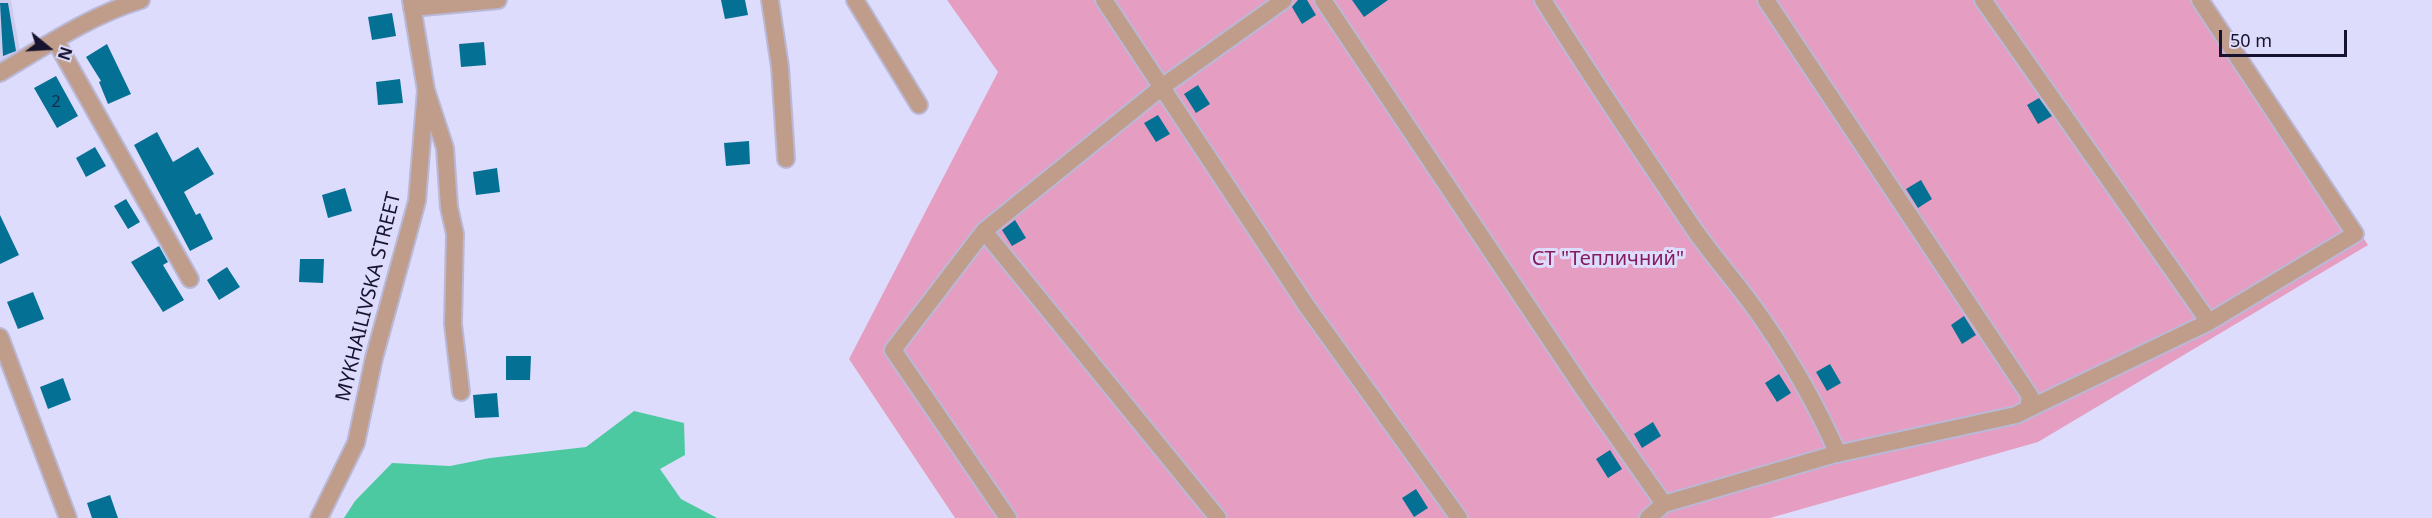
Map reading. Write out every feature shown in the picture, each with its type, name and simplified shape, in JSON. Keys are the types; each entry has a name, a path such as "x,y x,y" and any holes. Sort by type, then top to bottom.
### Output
{"street":[{"path":"0,73 55,40 125,5 141,0"},
{"path":"411,4 498,0"},
{"path":"770,0 780,67 786,159"},
{"path":"855,0 919,105"},
{"path":"1104,0 1306,305 1459,518"},
{"path":"1008,518 893,350 984,231 1162,87 1284,0"},
{"path":"1323,0 1584,390 1664,504"},
{"path":"1543,0 1595,84 1642,148 1697,233 1764,322 1800,377 1838,454"},
{"path":"1766,0 2030,396 2028,409"},
{"path":"1983,0 2209,322"},
{"path":"1648,518 1664,504 1838,454 2016,414 2209,322 2355,234 2200,0"},
{"name":"MYKHAILIVSKA STREET","path":"411,4 426,90 445,148 449,207 455,234 453,324 461,392"},
{"path":"55,40 190,279"},
{"name":"MYKHAILIVSKA STREET","path":"319,518 356,443 374,358 417,201 426,90"},
{"path":"984,231 1218,518"},
{"path":"0,336 68,518"}],"shaded area":[{"path":"0,0 11,0 20,51 0,63"},
{"path":"634,411 684,423 685,455 660,469 681,499 717,518 344,518 355,501 392,463 450,466 490,458 586,447"}],"green space":[{"name":"СТ \"Тепличний\"","path":"947,0 2208,0 2368,245 2038,442 1770,518 955,518 849,359 998,72"}],"building":[{"path":"721,0 745,0 748,15 725,19"},
{"path":"1298,0 1307,0 1316,15 1302,24 1292,7"},
{"path":"1352,0 1388,0 1364,17"},
{"path":"0,3 8,3 16,51 3,56"},
{"path":"392,13 396,36 372,40 368,17"},
{"path":"484,42 486,65 461,67 459,44"},
{"path":"107,44 131,94 108,104 99,82 101,81 86,57"},
{"path":"56,76 78,116 57,128 34,88"},
{"path":"400,79 403,103 378,105 376,82"},
{"path":"1198,85 1210,104 1196,113 1184,94"},
{"path":"2039,98 2052,116 2038,124 2027,105"},
{"path":"1158,115 1170,134 1156,142 1144,123"},
{"path":"157,132 173,162 198,147 214,174 184,192 196,215 200,213 213,239 190,251 134,145"},
{"path":"749,141 750,164 726,166 724,143"},
{"path":"95,147 106,166 86,177 76,158"},
{"path":"497,168 500,192 476,195 473,172"},
{"path":"1921,180 1932,199 1918,208 1906,189"},
{"path":"345,188 352,211 328,218 322,195"},
{"path":"126,199 140,222 128,229 114,206"},
{"path":"0,215 19,255 0,264"},
{"path":"1015,220 1026,238 1012,246 1002,230"},
{"path":"159,246 168,262 163,265 184,300 163,312 131,262"},
{"path":"300,259 324,259 323,283 299,282"},
{"path":"227,267 240,287 219,300 207,280"},
{"path":"33,292 44,319 18,329 7,302"},
{"path":"1964,316 1976,335 1962,344 1951,325"},
{"path":"506,356 531,356 530,380 506,380"},
{"path":"1830,364 1841,383 1827,391 1816,372"},
{"path":"1779,374 1791,393 1777,402 1765,383"},
{"path":"63,378 71,400 48,409 40,387"},
{"path":"497,393 499,417 475,418 473,395"},
{"path":"1653,422 1661,436 1642,448 1634,434"},
{"path":"1610,450 1622,469 1608,478 1596,459"},
{"path":"1416,489 1428,508 1414,517 1402,498"},
{"path":"110,495 118,518 92,518 87,503"}]}
